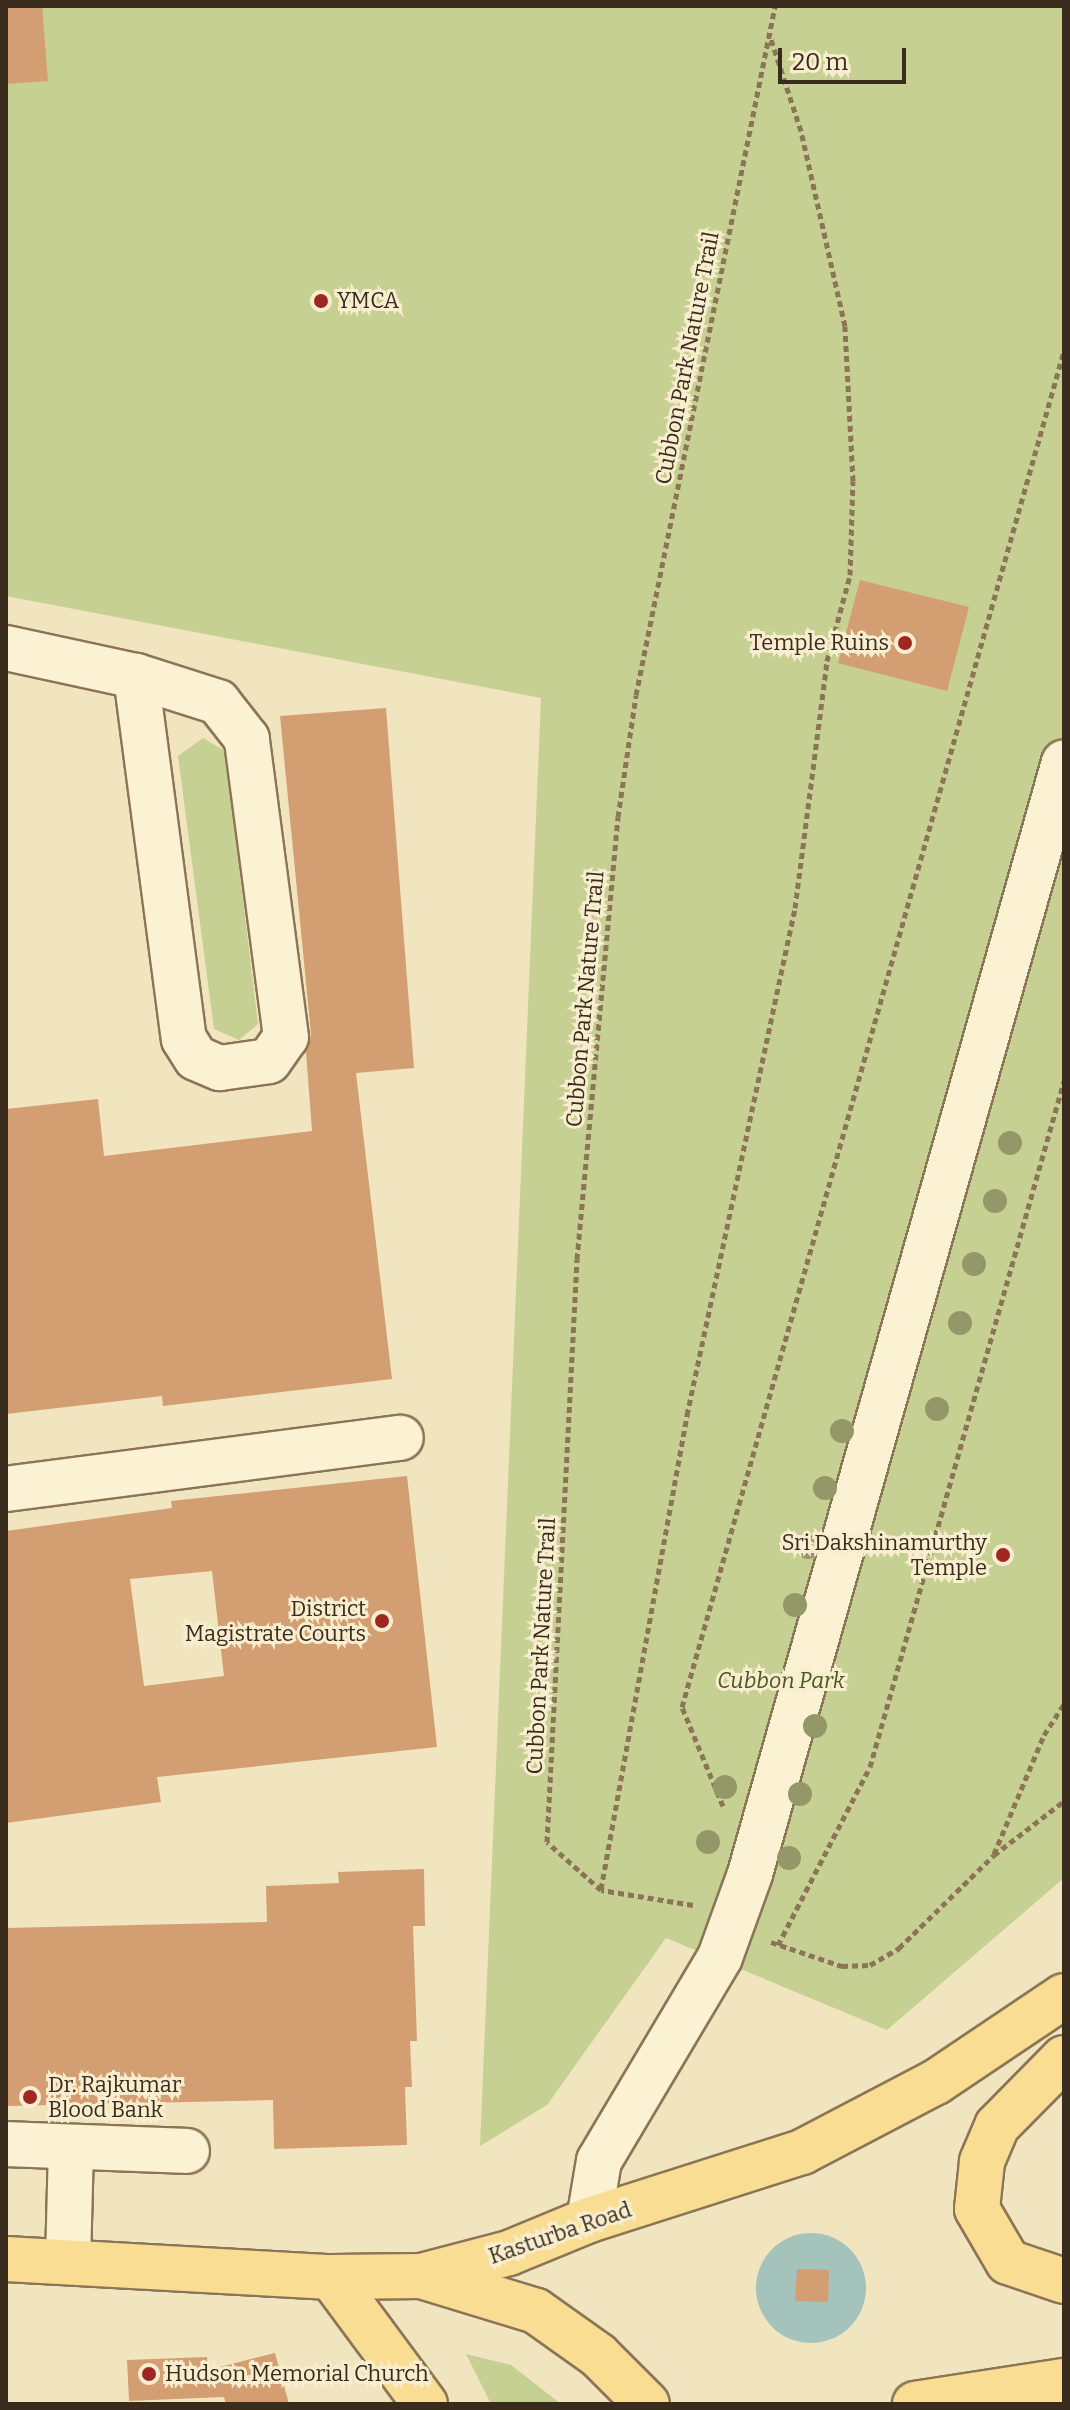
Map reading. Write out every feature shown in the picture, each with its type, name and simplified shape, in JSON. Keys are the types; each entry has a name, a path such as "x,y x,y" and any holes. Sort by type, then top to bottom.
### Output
{"main road":[{"name":"Kasturba Road","path":"6,2259 331,2277 421,2276 509,2253 589,2220 802,2152 936,2082 1064,1996"},
{"path":"1064,2058 997,2126 982,2162 977,2209 985,2233 1008,2262 1064,2281"},
{"path":"421,2276 536,2311 598,2355 647,2404"},
{"path":"331,2277 425,2404"},
{"path":"915,2404 1064,2381"},
{"path":"1058,2404 1064,2399"}],"street":[{"path":"6,648 136,676 218,702 247,739 286,1037 269,1061 220,1068 196,1058 184,1039 136,676"},
{"path":"589,2220 599,2161 720,1957 750,1874 1064,762"},
{"path":"6,1489 401,1438"},
{"path":"6,2144 187,2151"},
{"path":"68,2262 71,2148"}],"path":[{"name":"Cubbon Park Nature Trail","path":"601,1890 547,1842 580,1228 618,817 634,710 775,6"},
{"path":"694,1905 601,1890 687,1415 795,908 827,661 850,575 853,481 845,326 801,131 768,33"},
{"path":"750,1874 682,1707 1064,351"},
{"path":"1064,1081 870,1767 778,1945 842,1966 870,1965 899,1948 994,1855 1064,1801"},
{"path":"994,1855 1044,1735 1064,1704"}],"green space":[{"name":"Cubbon Park","path":"6,6 1064,6 1064,1878 887,2030 666,1938 547,2105 480,2146 541,698 6,596"},
{"path":"203,738 225,751 258,1024 239,1040 214,1029 178,756"},
{"path":"466,2354 511,2365 561,2404 491,2404"}],"water":[{"path":"811,2233 832,2237 850,2249 862,2267 866,2288 862,2309 850,2327 832,2339 811,2343 790,2339 772,2327 760,2309 756,2288 760,2267 772,2249 790,2237"}],"building":[{"path":"6,6 42,6 48,81 6,84"},
{"path":"860,580 969,607 947,691 838,663"},
{"path":"386,708 414,1068 356,1073 392,1379 163,1406 162,1396 6,1414 6,1109 98,1099 104,1156 312,1131 306,1052 311,1034 280,716"},
{"path":"407,1476 437,1747 157,1777 161,1802 6,1823 6,1531 172,1508 171,1501","holes":["212,1571 224,1676 144,1686 130,1579"]},
{"path":"424,1869 425,1926 413,1926 417,2041 410,2041 412,2087 405,2087 407,2145 274,2149 273,2100 6,2106 6,1928 267,1922 266,1886 339,1883 338,1872"},
{"path":"797,2269 829,2270 828,2302 795,2301"},
{"path":"275,2353 289,2404 226,2404 224,2397 129,2401 127,2360 207,2357 208,2370"}],"place":[{"name":"YMCA","path":"321,301"},
{"name":"Temple Ruins","path":"905,643"},
{"name":"Sri Dakshinamurthy Temple","path":"1003,1555"},
{"name":"District Magistrate Courts","path":"382,1621"},
{"name":"Dr. Rajkumar Blood Bank","path":"30,2097"},
{"name":"Hudson Memorial Church","path":"149,2374"}]}
